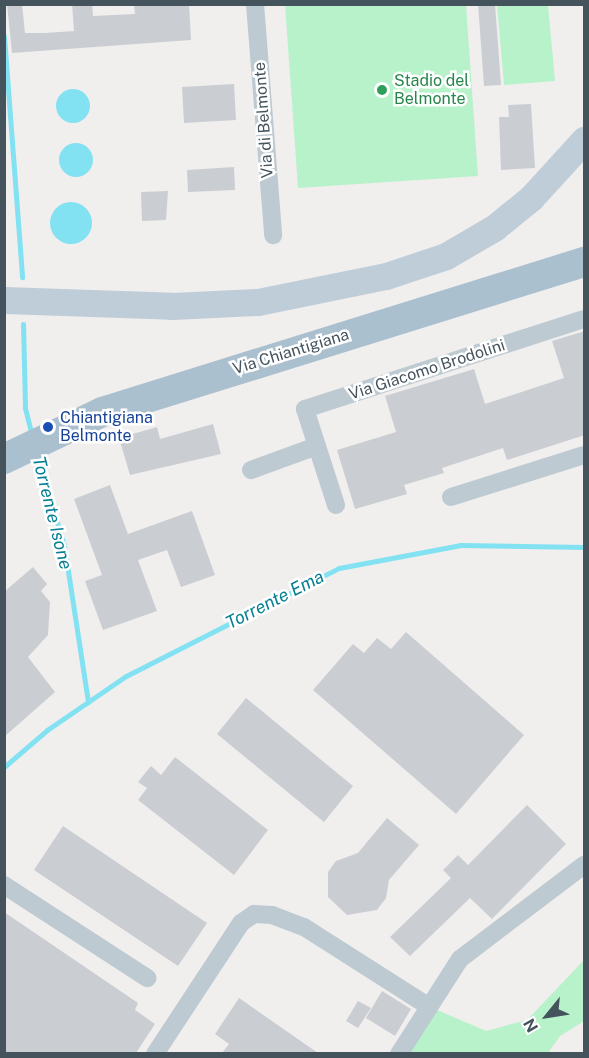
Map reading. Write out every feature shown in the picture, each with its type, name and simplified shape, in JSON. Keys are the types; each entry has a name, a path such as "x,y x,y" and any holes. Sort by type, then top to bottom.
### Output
{"main road":[{"path":"5,300 172,306 298,298 446,256 516,212 585,140"},
{"name":"Via Chiantigiana","path":"11,455 45,436 208,378 585,262"}],"street":[{"name":"Via di Belmonte","path":"255,4 273,235"},
{"name":"Via Giacomo Brodolini","path":"336,505 305,410 585,319"},
{"path":"251,470 317,446"},
{"path":"451,497 585,455"},
{"path":"399,1053 460,959 585,865"},
{"path":"4,885 147,978"},
{"path":"155,1053 241,923 254,914 272,915 304,927 428,1006"}],"green space":[{"name":"Stadio del Belmonte","path":"285,5 466,5 478,176 298,188"},
{"path":"497,5 548,5 555,81 504,85"},
{"path":"584,960 584,1021 560,1036 548,1053 399,1054 428,1006 486,1031 527,1020"}],"water":[{"path":"73,89 85,94 90,106 85,118 73,123 61,118 56,106 61,94"},
{"path":"76,143 88,148 93,160 88,172 76,177 64,172 59,160 64,148"},
{"path":"71,202 86,208 92,223 86,238 71,244 56,238 50,223 56,208"}],"building":[{"path":"7,4 22,4 25,33 45,33 74,31 72,4 92,4 93,16 135,14 134,4 189,4 191,40 12,53"},
{"path":"478,4 495,4 501,85 484,86"},
{"path":"234,84 236,120 184,123 182,87"},
{"path":"531,104 535,168 501,170 499,117 509,117 508,105"},
{"path":"234,167 235,190 188,192 187,170"},
{"path":"168,191 166,220 142,221 141,192"},
{"path":"585,331 585,435 507,460 503,448 442,468 444,473 404,485 407,494 355,509 337,450 396,432 385,396 474,369 485,404 564,378 552,341"},
{"path":"213,424 221,454 130,475 119,438 157,427 160,439"},
{"path":"110,485 128,534 192,511 215,575 181,587 167,550 138,560 157,611 103,630 85,581 102,575 74,499"},
{"path":"33,567 47,584 41,591 50,602 48,635 28,657 55,692 4,737 4,592"},
{"path":"406,632 524,735 456,814 313,690 353,644 364,653 377,638 391,649"},
{"path":"246,698 353,786 324,822 217,734"},
{"path":"175,757 268,830 234,875 138,800 147,788 138,782 151,766 161,775"},
{"path":"527,805 566,844 492,919 470,898 410,956 390,937 451,878 443,870 458,855 468,865"},
{"path":"387,818 419,845 389,880 386,898 377,910 347,915 328,897 328,872 336,861 358,853"},
{"path":"63,826 207,923 178,966 34,870"},
{"path":"4,912 138,1003 135,1010 155,1024 136,1053 4,1053"},
{"path":"382,991 411,1009 395,1036 366,1018"},
{"path":"239,998 318,1053 222,1053 229,1044 215,1034"},
{"path":"358,1001 371,1008 358,1028 346,1021"}],"waterway":[{"name":"Torrente Isone","path":"4,36 22,277"},
{"name":"Torrente Isone","path":"23,324 25,408 32,436"},
{"name":"Torrente Isone","path":"36,453 64,545 88,702"},
{"name":"Torrente Ema","path":"4,767 47,730 126,676 339,568 461,545 584,547"}],"place":[{"name":"Stadio del Belmonte","path":"382,90"},
{"name":"Chiantigiana Belmonte","path":"48,427"}]}
